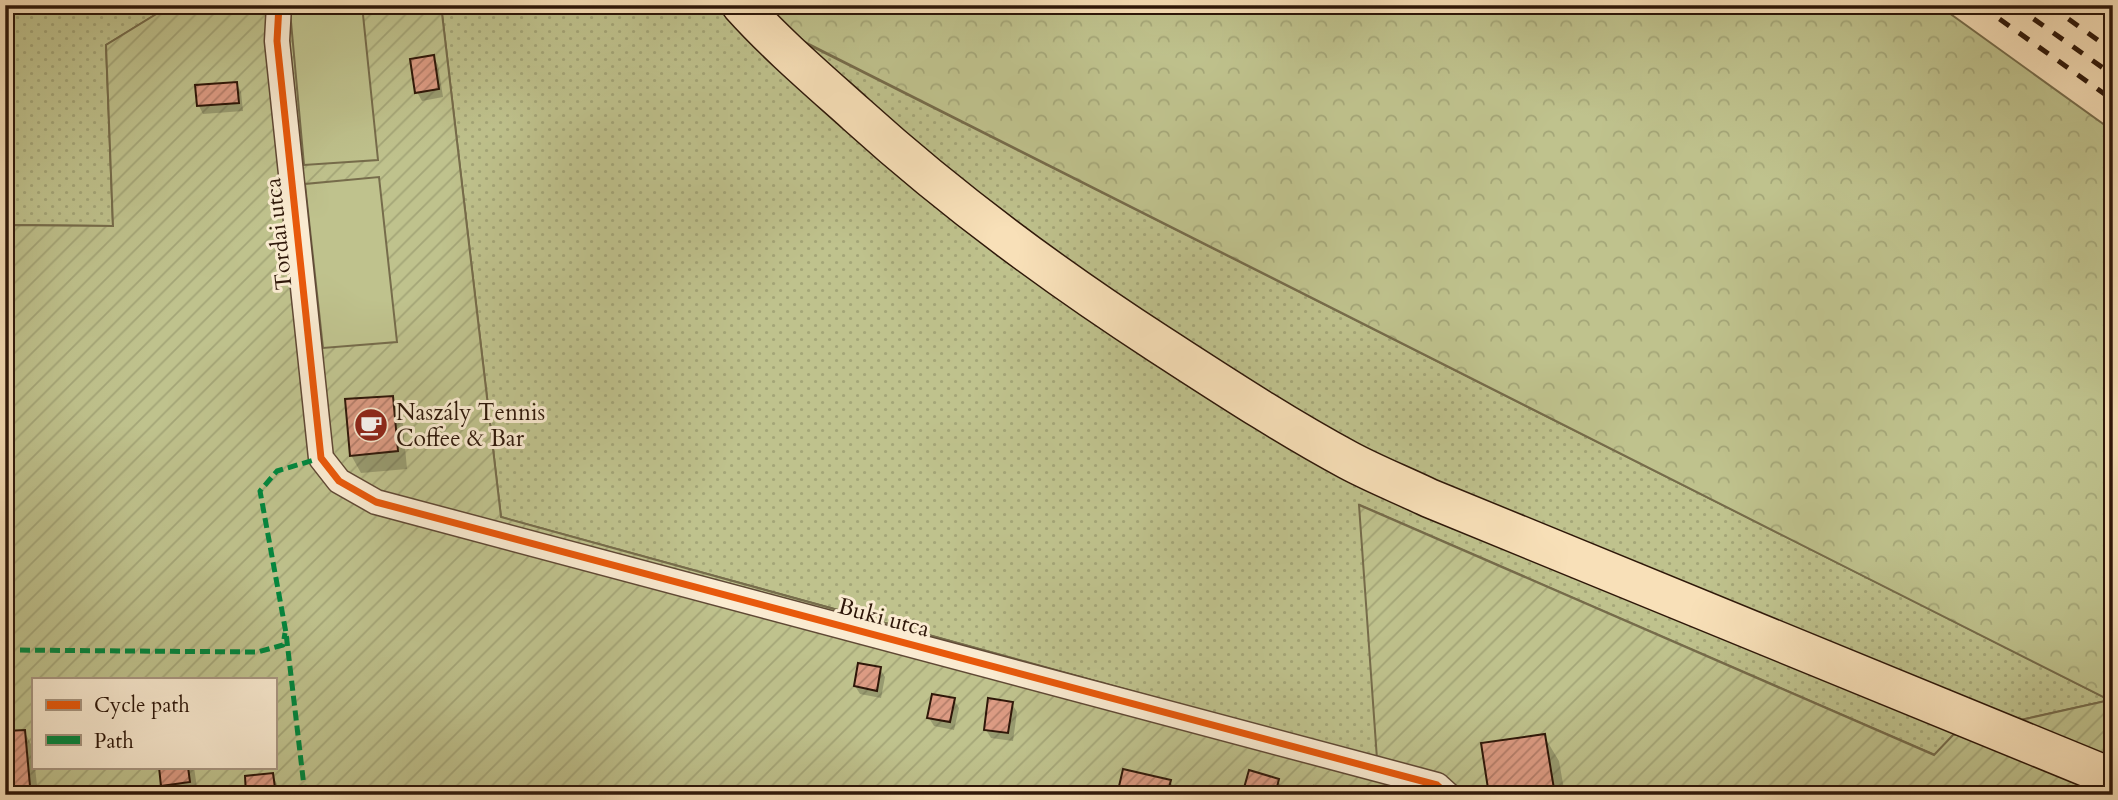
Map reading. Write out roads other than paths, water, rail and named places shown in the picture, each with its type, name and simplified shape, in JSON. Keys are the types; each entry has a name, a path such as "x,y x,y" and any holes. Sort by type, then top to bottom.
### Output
{"main road":[{"path":"741,5 816,79 886,141 998,232 1088,299 1231,391 1349,461 1429,498 2113,778"}],"street":[{"name":"Tordai utca","path":"279,5 277,41 321,458"},
{"name":"Buki utca","path":"321,458 339,481 376,502 1437,785 1448,795"}],"railway":[{"path":"1980,5 2113,100"},
{"path":"2014,5 2113,75"},
{"path":"2049,5 2113,51"}],"place":[{"name":"Naszály Tennis Coffee & Bar","path":"371,425"}]}
